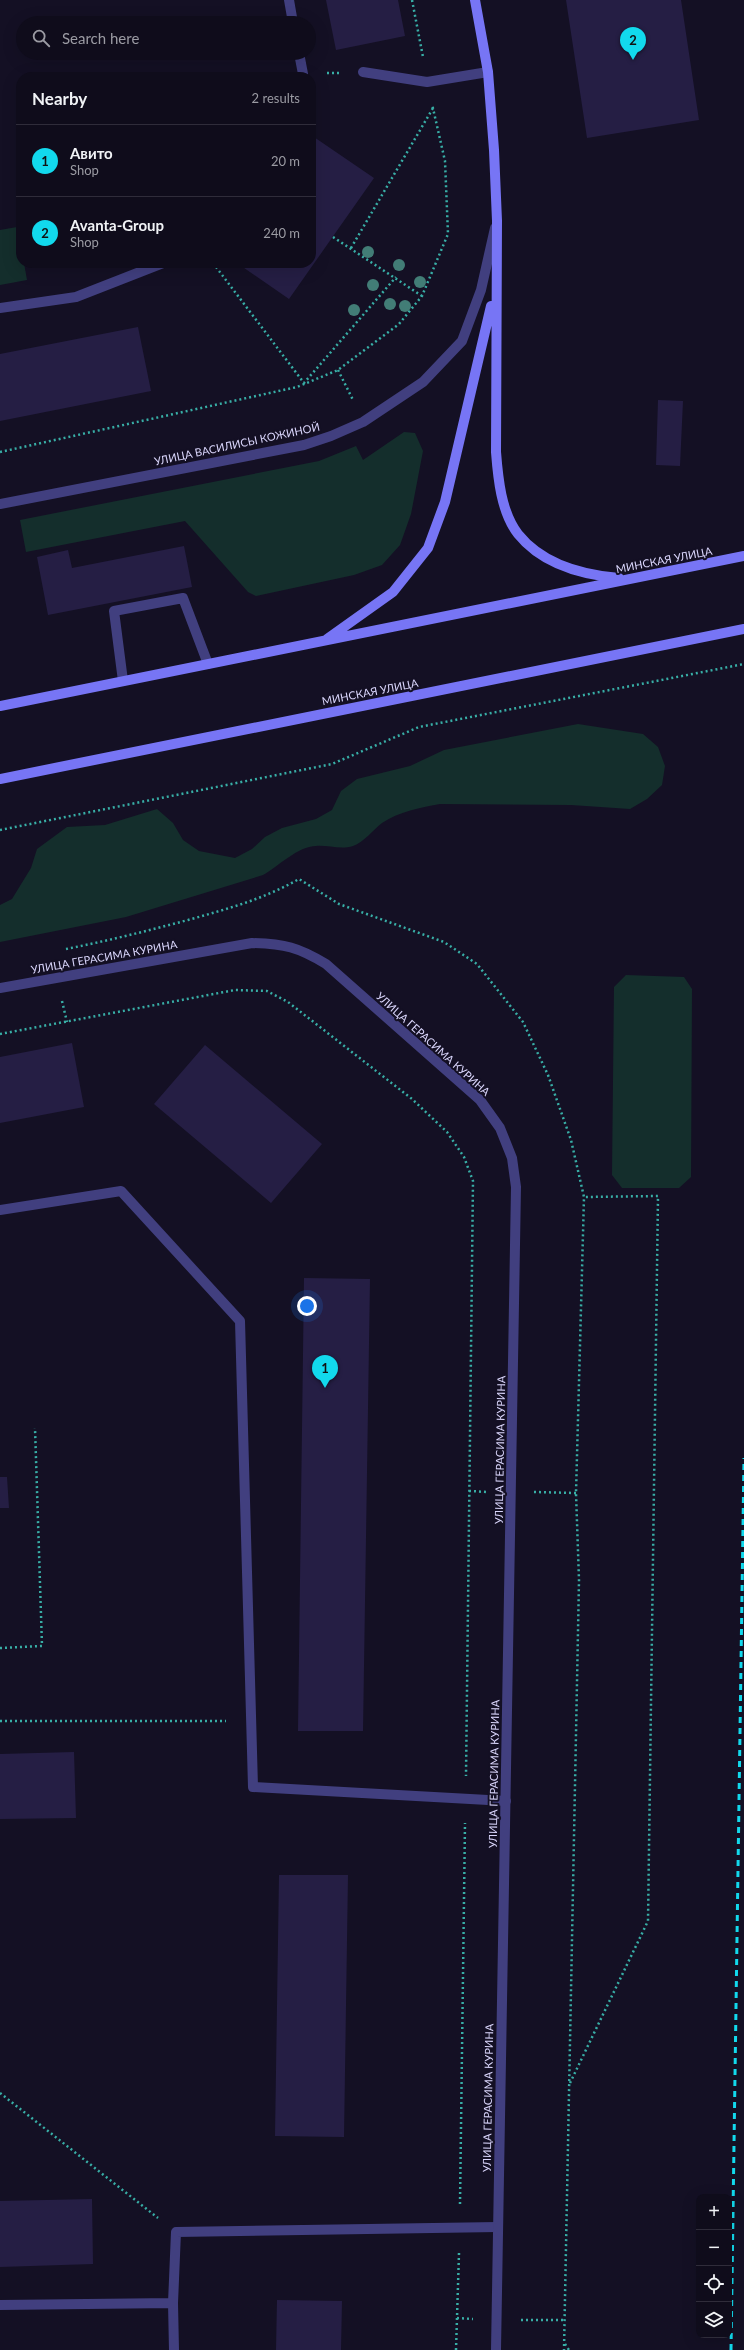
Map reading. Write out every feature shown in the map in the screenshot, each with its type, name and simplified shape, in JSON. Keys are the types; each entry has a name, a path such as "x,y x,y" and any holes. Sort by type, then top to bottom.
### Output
{"main road":[{"name":"УЛИЦА ВАСИЛИСЫ КОЖИНОЙ","path":"475,0 488,72 494,150 497,221"},
{"path":"497,221 495,290 496,452 498,479 507,512 518,534 540,552 559,564 592,576 633,579"},
{"path":"324,641 393,592 428,548 445,502 495,290"},
{"name":"МИНСКАЯ УЛИЦА","path":"0,706 744,556"},
{"name":"МИНСКАЯ УЛИЦА","path":"0,779 744,629"}],"street":[{"path":"289,0 292,16"},
{"path":"300,60 301,72"},
{"path":"363,72 427,82 488,72"},
{"name":"УЛИЦА ВАСИЛИСЫ КОЖИНОЙ","path":"0,504 304,445 331,436 363,422 423,382 462,341 480,290 497,221"},
{"path":"0,308 76,297 150,268"},
{"path":"123,681 114,610 183,598 208,664"},
{"name":"УЛИЦА ГЕРАСИМА КУРИНА","path":"0,988 252,943 283,944 305,952 326,964 480,1100 500,1128 512,1158 516,1188 496,2350"},
{"path":"0,1210 121,1191 240,1321 253,1787 506,1801"},
{"path":"174,2350 173,2303 176,2232 498,2227"},
{"path":"0,2304 173,2303"}],"path":[{"path":"0,452 297,387 338,370 399,324 422,296 448,234 445,161 427,82 412,0"},
{"path":"316,75 363,72"},
{"path":"351,248 433,107"},
{"path":"333,237 396,277 422,296"},
{"path":"217,268 304,383"},
{"path":"304,383 396,277"},
{"path":"338,370 363,422"},
{"path":"0,830 332,764 419,727 744,664"},
{"path":"60,950 120,939 244,905 278,891 299,879 339,904 444,942 477,964 523,1022 548,1075 571,1140 584,1197 576,1493 579,1580 564,2350"},
{"path":"0,1034 235,990 266,991 288,1002 412,1099 447,1132 464,1157 473,1181 466,1799 456,2350"},
{"path":"62,998 66,1022"},
{"path":"569,2085 648,1921 658,1196 584,1197"},
{"path":"0,1648 42,1646 35,1428"},
{"path":"470,1491 494,1492"},
{"path":"528,1492 576,1493"},
{"path":"0,1721 251,1721"},
{"path":"0,2093 176,2232"},
{"path":"457,2318 475,2319"},
{"path":"514,2320 565,2320"},
{"path":"564,2343 569,2350"}],"green space":[{"path":"16,227 16,268 25,268 27,280 0,285 0,230"},
{"path":"404,432 415,433 423,451 411,514 400,545 382,565 354,575 256,596 248,592 185,521 26,552 20,520 319,461 356,446 363,460"},
{"path":"578,724 643,734 658,747 665,766 662,785 647,799 630,809 571,805 440,804 418,808 388,819 361,842 353,846 344,848 321,846 302,849 263,875 126,917 0,942 0,905 12,899 31,868 37,849 67,827 105,825 157,809 173,823 183,840 199,851 235,858 252,849 265,837 282,828 316,819 332,810 341,791 357,779 410,766 444,750"},
{"path":"626,975 684,977 692,989 691,1177 679,1188 622,1188 612,1175 614,987"}],"building":[{"path":"326,0 398,0 405,36 336,50"},
{"path":"566,0 681,0 699,120 587,138"},
{"path":"316,138 374,178 316,261"},
{"path":"244,268 311,268 289,299"},
{"path":"138,327 151,391 0,421 0,354"},
{"path":"658,400 683,401 680,466 656,465"},
{"path":"184,546 192,587 48,615 37,557 68,550 72,568"},
{"path":"72,1043 84,1107 0,1123 0,1057"},
{"path":"205,1045 322,1144 271,1203 154,1104"},
{"path":"304,1278 370,1279 363,1731 298,1731"},
{"path":"0,1477 7,1477 9,1508 0,1508"},
{"path":"74,1752 76,1818 0,1819 0,1754"},
{"path":"279,1875 348,1875 344,2137 275,2136"},
{"path":"92,2199 93,2264 0,2267 0,2201"},
{"path":"277,2300 342,2301 341,2350 276,2350"}],"railway":[{"path":"731,2350 744,1458"}],"place":[{"name":"Avanta-Group","path":"633,60"},
{"name":"Авито","path":"325,1388"}]}
